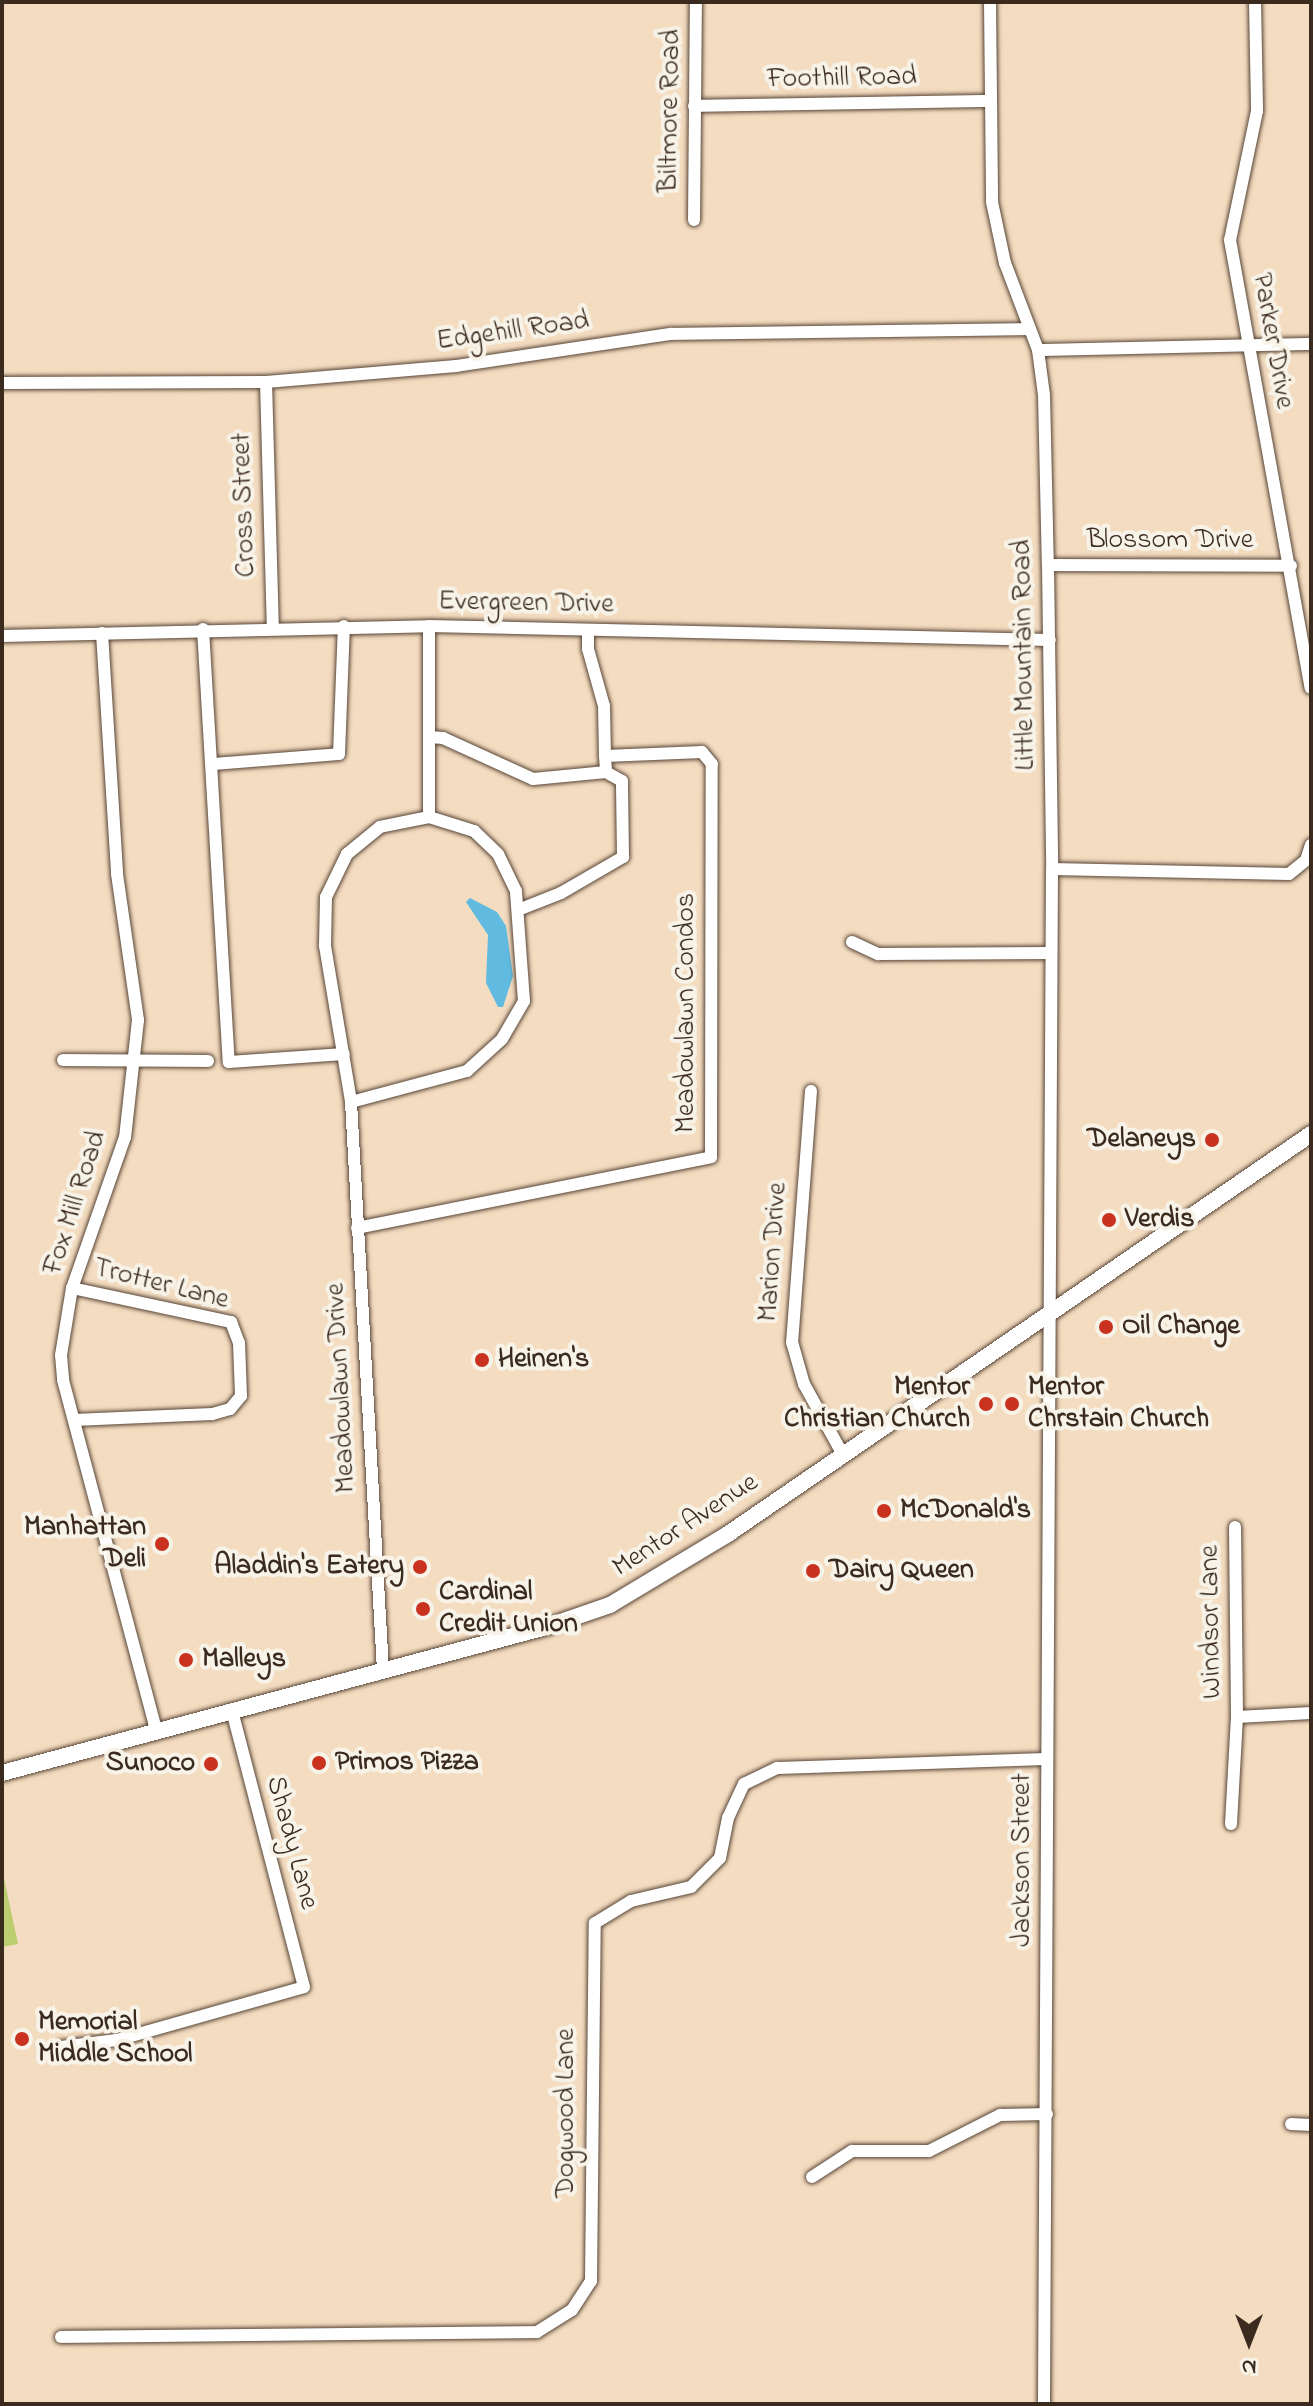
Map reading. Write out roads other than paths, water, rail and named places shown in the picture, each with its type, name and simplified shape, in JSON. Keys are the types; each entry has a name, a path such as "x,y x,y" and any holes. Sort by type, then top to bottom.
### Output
{"main road":[{"name":"Mentor Avenue","path":"2,1773 156,1729 383,1671 610,1605 667,1575 1311,1134"}],"street":[{"name":"Biltmore Road","path":"694,220 696,2"},
{"name":"Little Mountain Road","path":"990,2 992,202 1005,263 1038,350 1044,395 1052,869 1049,1315"},
{"name":"Parker Drive","path":"1255,2 1257,111 1230,240 1246,343 1291,566 1311,688"},
{"name":"Foothill Road","path":"694,106 991,101"},
{"name":"Edgehill Road","path":"2,383 266,382 456,366 671,334 1030,329"},
{"path":"1038,350 1246,343 1311,344"},
{"name":"Cross Street","path":"266,382 273,626"},
{"name":"Blossom Drive","path":"1048,565 1291,566"},
{"name":"Evergreen Drive","path":"2,636 273,626 429,626 1050,640"},
{"path":"213,764 339,754 344,626"},
{"path":"429,626 429,817"},
{"path":"203,629 229,1062 344,1054"},
{"path":"588,630 588,649 604,706 606,772"},
{"name":"Fox Mill Road","path":"102,633 117,874 138,1020 125,1137 72,1288 61,1355 74,1420 156,1729"},
{"path":"429,737 443,738 533,779 606,772 622,781 623,857 561,893 518,910"},
{"name":"Meadowlawn Condos","path":"357,1228 711,1157 712,764 702,752 605,756"},
{"name":"Meadowlawn Drive","path":"351,1102 467,1071 502,1039 524,1001 516,891 498,854 474,831 429,817 380,827 347,854 326,897 325,946 351,1102 383,1671"},
{"path":"1052,869 1289,874 1306,860 1311,845"},
{"path":"852,942 878,954 1051,953"},
{"path":"63,1060 208,1061"},
{"name":"Marion Drive","path":"811,1091 792,1342 804,1384 842,1453"},
{"name":"Trotter Lane","path":"72,1288 231,1322 239,1343 241,1396 230,1409 212,1414 74,1420"},
{"name":"Jackson Street","path":"1044,2404 1049,1315"},
{"name":"Windsor Lane","path":"1231,1824 1237,1717 1235,1527"},
{"name":"Shady Lane","path":"61,2047 117,2040 304,1987 232,1711"},
{"name":"Windsor Lane","path":"1237,1717 1311,1713"},
{"name":"Dogwood Lane","path":"61,2337 537,2332 572,2310 591,2281 595,1923 631,1901 691,1887 720,1858 728,1818 744,1784 777,1768 1047,1759"},
{"path":"812,2177 852,2151 929,2151 1000,2115 1047,2114"},
{"path":"1291,2124 1311,2125"}],"water":[{"path":"470,898 497,912 506,926 513,976 503,1007 498,1007 486,983 488,935 466,902"}],"place":[{"name":"Delaneys","path":"1212,1140"},
{"name":"Verdis","path":"1109,1220"},
{"name":"Oil Change","path":"1106,1327"},
{"name":"Heinen's","path":"482,1360"},
{"name":"Mentor Christian Church","path":"986,1404"},
{"name":"Mentor Chrstain Church","path":"1012,1404"},
{"name":"McDonald's","path":"884,1511"},
{"name":"Manhattan Deli","path":"162,1544"},
{"name":"Aladdin's Eatery","path":"420,1567"},
{"name":"Dairy Queen","path":"813,1571"},
{"name":"Cardinal Credit Union","path":"423,1609"},
{"name":"Malleys","path":"186,1660"},
{"name":"Primos Pizza","path":"319,1763"},
{"name":"Sunoco","path":"211,1764"},
{"name":"Memorial Middle School","path":"22,2039"}]}
